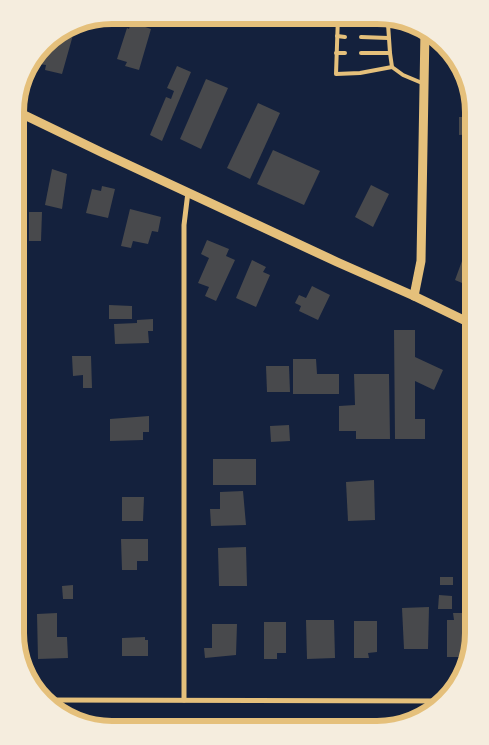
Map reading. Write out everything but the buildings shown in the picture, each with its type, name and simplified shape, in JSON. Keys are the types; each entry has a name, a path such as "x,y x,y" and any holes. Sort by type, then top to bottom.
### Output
{"street":[{"path":"414,296 421,261 425,38"},
{"path":"24,115 465,321"},
{"path":"184,700 184,225 188,192"},
{"path":"55,700 433,701"}],"lane":[{"path":"338,24 336,74 360,73 392,67"},
{"path":"388,25 392,67 403,75 424,84"},
{"path":"337,36 345,36"},
{"path":"361,37 388,38"},
{"path":"336,53 345,53"},
{"path":"361,53 390,54"}]}
